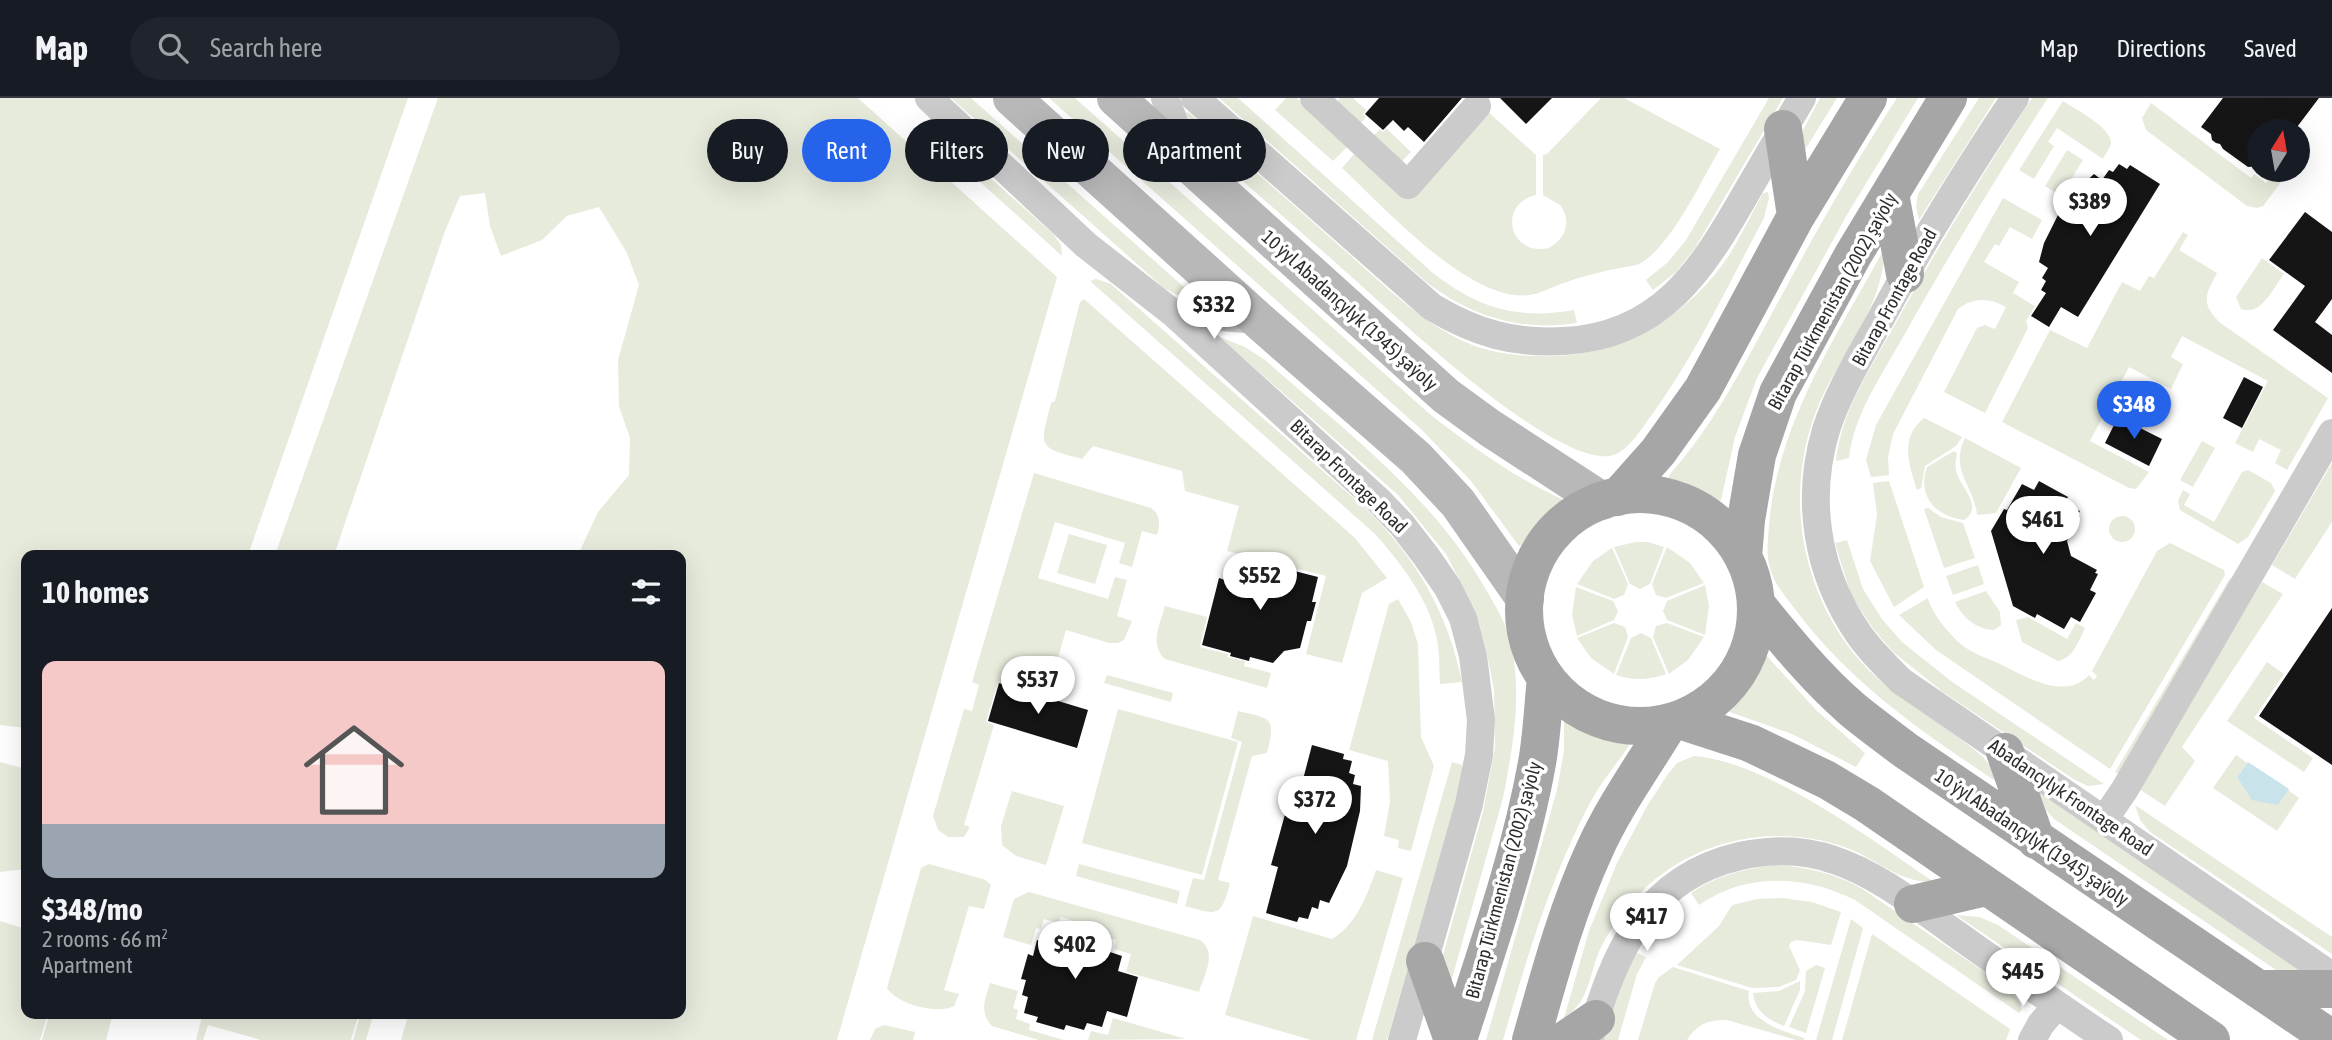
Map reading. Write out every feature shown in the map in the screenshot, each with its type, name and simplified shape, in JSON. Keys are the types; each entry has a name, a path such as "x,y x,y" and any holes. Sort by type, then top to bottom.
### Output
{"main road":[{"path":"1012,98 1258,320 1392,436 1440,483 1478,531 1524,600"},
{"name":"10 ýyl Abadançylyk (1945) şaýoly","path":"1116,98 1139,119"},
{"path":"1610,499 1658,452 1703,389 1796,216 1868,98"},
{"name":"Bitarap Türkmenistan (2002) şaýoly","path":"1744,557 1746,520 1757,455 1778,393 1853,255 1948,98"},
{"path":"1793,113 1796,216"},
{"name":"10 ýyl Abadançylyk (1945) şaýoly","path":"1208,182 1446,396 1490,428 1610,499"},
{"path":"1890,194 1905,274"},
{"path":"1651,495 1683,503 1712,519 1735,543 1744,557 1756,604 1753,637 1741,668 1732,681 1708,704 1674,721 1630,726 1598,718 1569,702 1546,678 1537,664 1526,633 1524,600 1532,567 1549,539 1572,516 1610,499 1651,495"},
{"name":"10 ýyl Abadançylyk (1945) şaýoly","path":"1756,604 1794,650 1853,709 1905,750 2332,1039"},
{"name":"Bitarap Türkmenistan (2002) şaýoly","path":"1455,1040 1495,924 1523,824 1537,762 1546,678"},
{"path":"1674,721 1751,743 1827,779 2211,1040"},
{"path":"1531,1040 1563,934 1594,851 1613,813 1674,721"},
{"path":"2004,752 2036,840"},
{"path":"1913,904 1986,887"},
{"path":"1425,961 1455,1040"},
{"path":"2258,989 2332,989"},
{"path":"1565,1040 1593,1029"}],"street":[{"path":"929,98 1086,245 1173,313 1258,320"},
{"path":"1165,98 1173,119"},
{"path":"1195,98 1432,307 1471,328 1512,340 1544,342 1593,337 1635,323 1656,310 1688,282 1713,250 1793,113"},
{"path":"1314,98 1408,184 1477,106"},
{"name":"Bitarap Frontage Road","path":"1835,593 1817,529 1814,502 1826,430 1844,388 1905,274 1970,166 2015,98"},
{"name":"Bitarap Frontage Road","path":"1173,313 1402,525 1448,588 1463,618 1478,688 1481,720 1479,755 1466,815 1402,1040"},
{"path":"2104,820 2125,789 2332,433"},
{"name":"Abadancylyk Frontage Road","path":"1835,593 1858,634 1900,681 2332,976"},
{"path":"1593,1029 1614,964 1638,922 1671,887 1709,866 1755,853 1774,851 1813,854 1854,868 1913,904 2109,1040"},
{"path":"2032,1040 2057,1005"}],"shaded area":[{"path":"0,98 408,98 250,550 21,550 21,727 0,725"},
{"path":"438,98 858,98 881,119 802,119 802,182 891,182 891,128 905,140 905,182 951,182 1057,277 837,1040 401,1040 407,1019 686,1019 686,550 580,550 598,512 629,475 630,438 619,406 618,360 639,285 627,253 599,207 567,216 542,240 501,256 490,226 485,193 460,196 445,231 336,550 277,550"},
{"path":"951,98 971,98 995,119 975,119"},
{"path":"1049,98 1075,98 1099,119 1073,119"},
{"path":"1219,98 1238,98 1261,119 1243,119"},
{"path":"1286,98 1297,98 1348,146 1333,161 1275,110"},
{"path":"1340,98 1353,98 1366,110 1363,114 1366,117 1358,126 1335,104"},
{"path":"1601,98 1624,98 1720,149 1673,230 1649,257 1637,265 1582,277 1538,293 1506,293 1481,284 1455,268 1404,227 1342,168 1355,153 1406,199 1486,110 1536,155 1536,195 1524,200 1516,208 1512,218 1513,228 1517,238 1525,245 1535,249 1549,248 1563,234 1566,217 1560,205 1543,195 1543,155"},
{"path":"1769,98 1783,98 1695,248 1676,272 1653,290 1646,280 1668,262 1686,240"},
{"path":"1820,98 1837,98 1803,153 1803,130"},
{"path":"1897,98 1918,98 1848,213 1757,378 1735,437 1721,500 1712,500 1671,482 1668,479 1670,474 1703,432 1731,387 1824,218"},
{"path":"1979,98 1996,98 1919,220 1916,207 1918,194"},
{"path":"2032,98 2048,98 1974,216 1878,380 1857,426 1849,458 1836,461 1850,409 1866,376 1943,241"},
{"path":"2063,101 2106,131 2111,143 2103,159 2057,128 2048,142 2054,146 2034,179 2019,170"},
{"path":"2151,103 2247,175 2247,182 2281,182 2263,206 2247,206 2146,130 2142,118"},
{"path":"1188,112 1196,119 1189,119"},
{"path":"1266,123 1433,273 1450,285 1482,303 1516,312 1553,313 1574,310 1577,323 1536,325 1497,319 1460,304 1425,281 1266,140"},
{"path":"1109,128 1123,141 1123,164 1109,151"},
{"path":"1386,128 1411,152 1399,164 1371,138 1380,129 1383,132"},
{"path":"1008,131 1022,143 1022,161 1008,149"},
{"path":"2067,150 2083,160 2061,196 2045,186"},
{"path":"1266,181 1386,288 1448,333 1486,349 1509,354 1543,356 1581,354 1607,348 1654,327 1676,312 1714,276 1730,254 1763,193 1768,192 1764,218 1683,368 1635,437 1616,454 1591,455 1557,441 1518,416 1435,351 1244,182"},
{"path":"980,182 995,182 1053,234 1061,245 1062,256"},
{"path":"1045,182 1066,182 1194,296 1183,297 1164,288"},
{"path":"1143,182 1169,182 1432,416 1495,462 1564,500 1564,503 1524,545 1519,546 1471,481 1422,430"},
{"path":"2003,198 2042,220 2032,239 2010,227 1999,246 1995,244 1984,262 2019,282 2013,293 2035,306 2026,321 2028,328 1985,413 1944,392 1977,328 1985,325 1995,329 2006,307 1982,300 1970,302 1958,309 1893,434 1888,457 1889,475 1871,477 1866,460 1876,425"},
{"path":"2183,232 2188,235 2179,250 2217,273 2208,293 2207,304 2219,322 2328,398 2287,470 2275,463 2281,450 2259,439 2253,452 2235,443 2268,381 2182,336 2171,357 2183,364 2171,389 2129,367 2090,441 2149,472 2136,489 2129,488 2002,422 2050,330 2087,348 2122,282 2140,291 2149,276 2154,278"},
{"path":"1884,249 1883,266 1873,302 1828,385 1813,419 1804,455 1800,491 1802,528 1809,564 1821,599 1838,632 1861,662 1889,688 1982,756 1991,767 1996,778 1994,780 1915,725 1844,665 1783,594 1775,582 1769,563 1768,537 1774,488 1796,417 1829,348"},
{"path":"2262,258 2284,274 2260,305 2255,309 2241,309 2236,297"},
{"path":"1096,279 1111,284 1385,528 1415,567 1439,610 1462,682 1440,684 1437,641 1427,608 1403,569 1375,534 1090,281"},
{"path":"1084,299 1355,538 1387,578 1362,593 1342,663 1306,654 1326,576 1227,551 1239,506 1185,491 1182,471 1093,446 1082,459 1049,448 1045,443 1051,403 1055,401 1080,302"},
{"path":"1220,337 1245,347 1265,360 1355,438 1413,493 1464,554 1496,607 1508,633 1516,679 1510,759 1503,798 1449,989 1443,955 1483,812 1495,747 1494,690 1475,610 1446,554 1398,495"},
{"path":"1924,418 1962,437 1956,446 1925,466 1921,488 1917,490 1908,452 1911,434"},
{"path":"1965,438 2021,468 1996,513 1977,515 1961,469 1961,449"},
{"path":"2202,441 2215,448 2193,487 2180,480"},
{"path":"1954,451 1957,453 1957,473 1972,505 1972,510 1964,520 1937,509 1931,503 1924,487 1927,467"},
{"path":"2332,463 2332,522 2295,579 2272,565"},
{"path":"2248,470 2271,483 2275,491 2248,537 2238,544 2180,510 2178,501 2183,490 2190,494 2184,505 2214,522 2242,472"},
{"path":"1034,473 1151,508 1158,517 1158,531 1157,535 1142,531 1132,567 1119,563 1125,543 1055,522 1038,578 1108,599 1115,577 1127,580 1117,616 1132,621 1124,640 1118,643 1109,643 1066,630 1047,696 998,682 986,722 994,725 964,825 970,827 964,837 948,837 938,830 933,816 964,709 972,711 979,685 972,682"},
{"path":"1889,481 1924,587 1894,607 1870,561 1877,515 1873,483"},
{"path":"1928,508 1941,517 1963,523 1975,558 1944,568 1924,509"},
{"path":"2122,516 2131,520 2135,529 2131,538 2122,542 2113,538 2109,529 2113,520"},
{"path":"1069,534 1107,545 1095,584 1057,573"},
{"path":"1847,540 1863,589 1882,619 1902,642 1951,681 2104,784 2088,786 2075,780 1943,692 1892,651 1851,595 1835,543"},
{"path":"1648,542 1664,547 1650,584 1640,589 1630,584 1614,547"},
{"path":"2170,543 2224,570 2225,575 2110,769 1936,650 1899,615 1928,598 1947,630 1963,646 1975,653 2044,684 2068,686 2079,683 2089,675 2094,680 2097,676 2092,671 2157,551"},
{"path":"1667,547 1690,563 1704,583 1666,598 1656,595 1652,584"},
{"path":"1612,548 1628,584 1624,595 1614,599 1577,584 1593,561"},
{"path":"1978,565 1984,584 1953,595 1946,576"},
{"path":"2230,578 2234,580 2119,774 2115,772"},
{"path":"2262,582 2283,594 2182,747 2195,761 2165,806 2139,789"},
{"path":"1705,585 1709,606 1705,635 1667,620 1663,611 1667,601"},
{"path":"1576,587 1613,601 1618,611 1614,620 1577,636 1572,615"},
{"path":"1986,591 2000,612 2001,625 1994,630 1971,622 1955,602"},
{"path":"1398,599 1411,622 1418,644 1421,737 1434,766 1411,851 1398,848 1399,840 1384,836 1390,802 1388,761 1349,750 1389,604"},
{"path":"1165,606 1207,617 1200,647 1228,654 1227,657 1245,661 1244,666 1271,673 1267,688 1165,659 1160,653 1157,641"},
{"path":"2028,617 2067,639 2076,623 2085,628 2072,653 2058,661 2022,642 2016,620"},
{"path":"1614,623 1625,627 1628,637 1614,674 1591,658 1577,638"},
{"path":"1667,623 1704,637 1688,660 1669,674 1653,637 1656,626"},
{"path":"1641,633 1651,638 1666,674 1641,679 1616,675 1631,638"},
{"path":"1766,655 1816,710 1865,753 1856,767 1792,734 1727,711 1740,697"},
{"path":"2267,662 2284,674 2254,718 2313,758 2304,772 2227,721"},
{"path":"1107,675 1173,693 1171,702 1104,683"},
{"path":"1118,709 1238,742 1202,875 1082,843"},
{"path":"1238,711 1269,722 1270,741 1267,753 1252,756 1218,880 1230,883 1221,908 1211,912 1185,906 1193,878 1204,880 1242,742 1231,738"},
{"path":"1564,720 1596,735 1631,742 1592,799 1564,857 1531,948 1503,1040 1486,1040 1557,790 1564,751"},
{"path":"2236,755 2247,763 2237,777 2278,805 2288,790 2299,798 2277,831 2213,788"},
{"path":"1694,756 1722,761 1785,787 1849,825 1931,880 1906,878 1847,848 1785,836 1724,844 1695,854 1644,889 1623,913 1600,949 1583,997 1564,1018 1589,931 1617,863 1647,806 1668,774 1677,763"},
{"path":"0,762 21,768 21,870 0,872"},
{"path":"1452,762 1462,765 1461,782 1387,1040 1372,1040"},
{"path":"1012,791 1064,806 1046,865 1016,856 1002,845 1001,826"},
{"path":"2039,792 2308,974 2276,970 2054,819 2046,810"},
{"path":"2135,805 2332,937 2332,954 2150,832 2140,820"},
{"path":"929,864 986,880 991,885 984,909 969,906 944,990 959,994 954,1006 938,1009 908,1003 887,988 921,868"},
{"path":"1079,864 1180,891 1177,904 1076,876"},
{"path":"1773,865 1818,871 1861,888 2008,988 2022,1010 2019,1013 1855,900 1836,892 1796,882 1756,882 1717,894 1699,905 1691,893 1730,874"},
{"path":"1376,870 1403,878 1356,1040 1311,1040 1225,1015 1253,916 1332,939 1354,918"},
{"path":"1029,892 1200,940 1208,951 1209,958 1199,992 1126,972 1131,954 1114,949 1116,940 1095,933 1097,928 1061,917 1059,923 1044,919 1041,929 1036,928 1031,945 1003,937 1014,899"},
{"path":"1782,898 1812,902 1841,912 1831,945 1797,940 1791,942 1789,946 1800,970 1796,980 1779,987 1752,988 1677,965 1719,926 1732,905 1757,899"},
{"path":"1956,915 1979,917 1998,925 2168,1040 2141,1040"},
{"path":"1851,919 1863,928 1832,1040 1816,1040"},
{"path":"0,921 21,927 21,1019 46,1019 40,1040 0,1040"},
{"path":"1872,934 2010,1029 2006,1040 1842,1040"},
{"path":"1633,951 1646,957 1637,974 1618,1040 1603,1040"},
{"path":"1816,965 1825,968 1806,1033 1789,1027 1805,991 1806,971"},
{"path":"1673,967 1749,991 1749,1001 1759,1017 1804,1040 1727,1020 1704,1024 1687,1040 1638,1040 1655,983"},
{"path":"1800,981 1800,990 1784,1026 1759,1010 1753,993 1779,991"},
{"path":"990,983 1018,991 1013,1008 1018,1010 1016,1019 1030,1024 1029,1030 1064,1040 1039,1040 992,1026 984,1011"},
{"path":"1113,1018 1186,1039 1088,1040 1091,1031 1108,1035"},
{"path":"48,1019 111,1019 106,1040 42,1040"},
{"path":"201,1019 357,1019 351,1040 261,1040 208,1025 203,1040 196,1040"},
{"path":"359,1019 372,1019 366,1040 353,1040"},
{"path":"884,1025 915,1032 913,1040 870,1040 875,1029"}],"water":[{"path":"2248,762 2289,789 2278,805 2252,800 2237,777"}],"building":[{"path":"1379,98 1462,98 1424,142 1408,127 1404,131 1393,120 1383,130 1365,114"},
{"path":"1500,98 1552,98 1526,124"},
{"path":"2223,98 2319,98 2303,119 2247,119 2247,166 2212,140 2211,134 2201,127"},
{"path":"2119,164 2127,169 2130,165 2160,184 2078,317 2061,307 2049,327 2031,316 2046,293 2041,290 2046,281 2042,278 2048,268 2039,262 2044,243 2060,211 2081,186 2094,174 2102,180 2109,170 2113,172"},
{"path":"2305,212 2332,232 2332,299 2315,322 2332,335 2332,373 2273,330 2305,286 2269,260"},
{"path":"2244,377 2263,387 2242,428 2223,418"},
{"path":"2118,417 2162,439 2149,466 2105,443"},
{"path":"2039,481 2068,497 2064,503 2080,511 2067,541 2071,556 2097,570 2095,573 2098,574 2090,590 2096,593 2080,622 2071,617 2064,629 2037,614 2035,618 2013,606 1991,531 2022,484 2034,490"},
{"path":"1251,560 1318,577 1312,602 1316,602 1311,621 1307,621 1300,648 1284,651 1273,663 1250,657 1249,661 1202,645 1219,578 1228,581 1232,563 1249,568"},
{"path":"2332,608 2332,765 2259,716"},
{"path":"999,683 1088,710 1077,748 988,721"},
{"path":"1312,745 1344,754 1343,759 1352,761 1349,773 1355,775 1353,784 1361,786 1360,811 1347,866 1329,903 1320,900 1318,909 1312,907 1308,919 1299,917 1297,922 1266,913 1278,867 1271,865 1292,789 1300,791"},
{"path":"1064,925 1092,934 1091,939 1109,944 1107,951 1122,956 1118,971 1138,977 1127,1017 1107,1011 1102,1027 1087,1023 1084,1030 1066,1025 1064,1030 1036,1022 1038,1017 1024,1013 1028,997 1022,995 1026,980 1021,979 1028,954 1033,956 1037,940 1044,943 1048,927 1062,930"}]}
